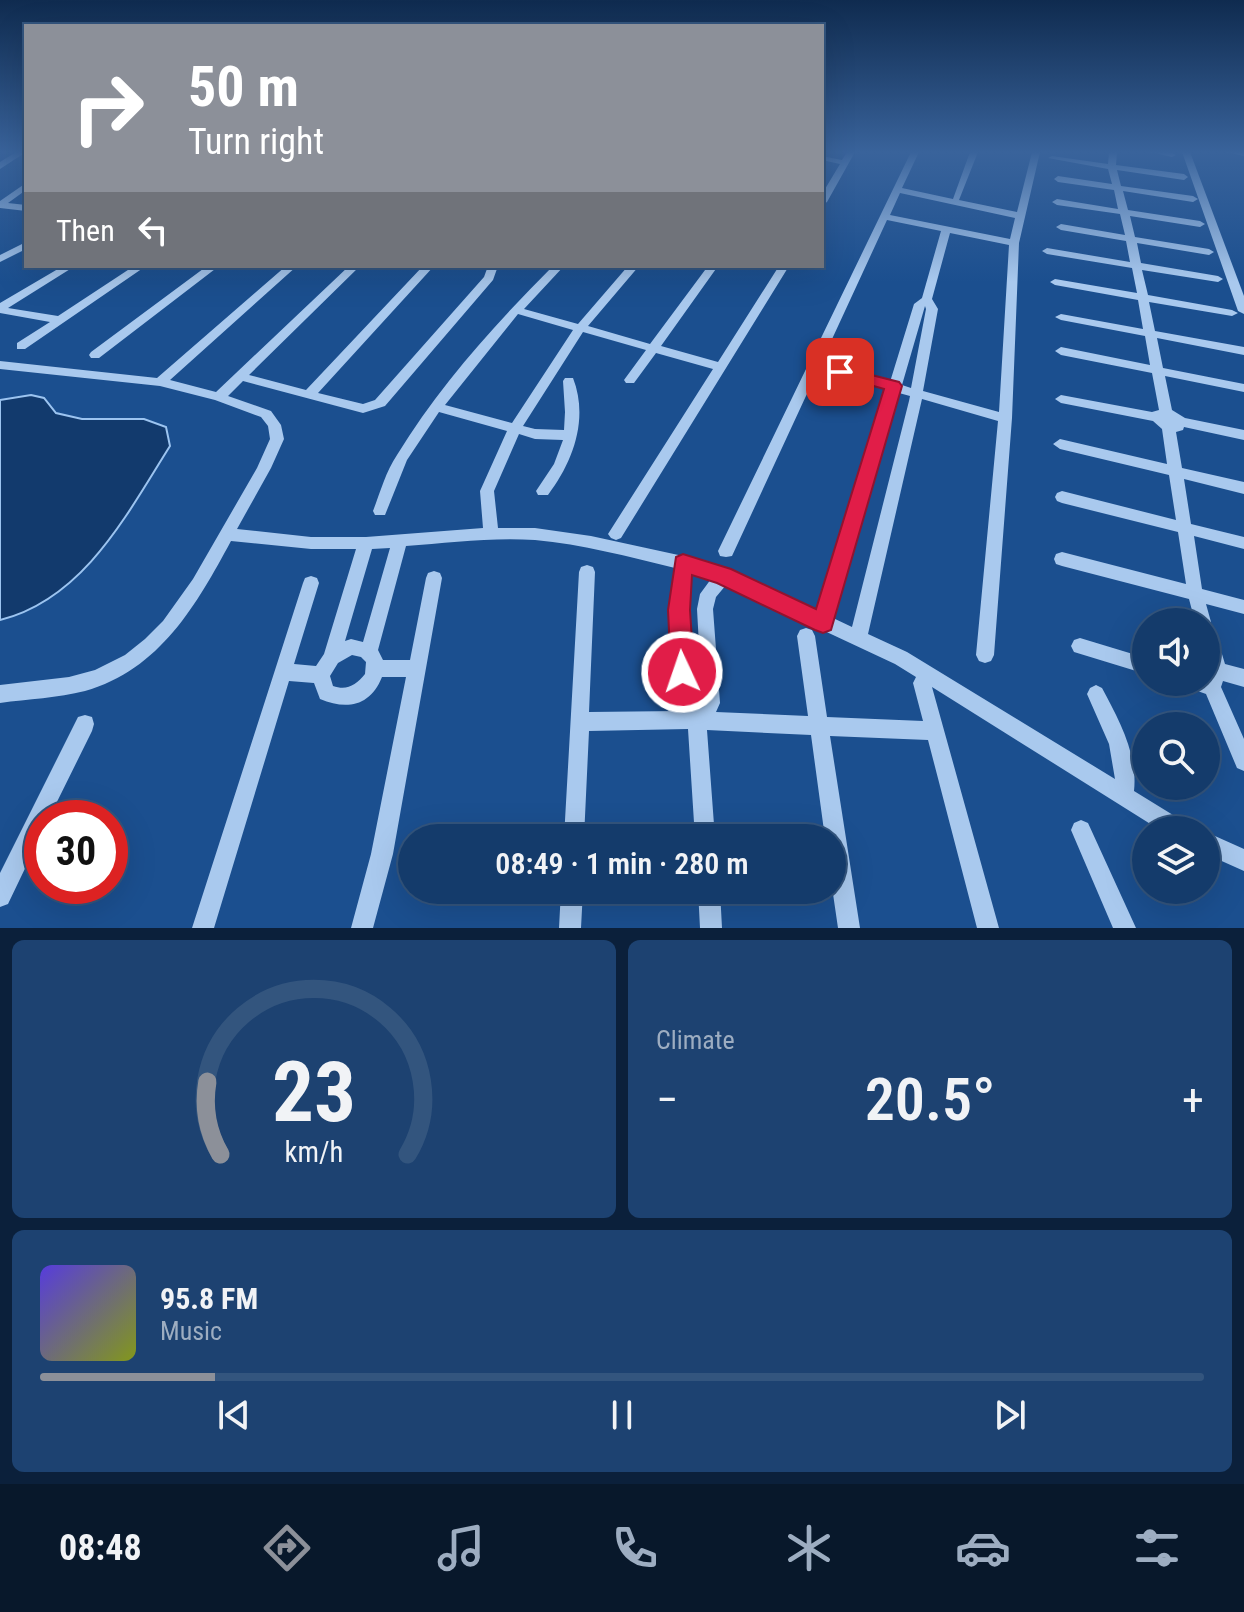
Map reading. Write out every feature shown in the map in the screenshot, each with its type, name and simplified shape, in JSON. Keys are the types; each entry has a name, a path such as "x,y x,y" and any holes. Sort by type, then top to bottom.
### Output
{"street":[{"path":"726,551 894,195"},
{"path":"922,195 1021,216"},
{"path":"985,655 1005,418 1014,243 1026,195"},
{"path":"1120,195 1168,419 1199,608"},
{"path":"1168,195 1193,199"},
{"path":"1055,282 1238,312 1200,195"},
{"path":"1057,202 1200,224"},
{"path":"0,205 24,208"},
{"path":"884,217 1014,243"},
{"path":"1061,227 1209,252"},
{"path":"823,623 893,386 920,304 927,299 946,230"},
{"path":"0,259 24,246"},
{"path":"1047,251 1218,279"},
{"path":"0,309 67,268"},
{"path":"21,346 138,268"},
{"path":"95,355 211,268"},
{"path":"160,382 290,268"},
{"path":"219,397 353,268"},
{"path":"309,395 427,268"},
{"path":"241,377 363,409 377,406 489,278 492,268"},
{"path":"380,511 401,459 436,407 516,310 557,268"},
{"path":"491,534 487,491 514,430 580,328 632,268"},
{"path":"630,380 712,268"},
{"path":"616,534 783,268"},
{"path":"858,638 917,393 932,309 927,299"},
{"path":"0,309 60,320"},
{"path":"516,310 721,367"},
{"path":"1061,317 1244,351"},
{"path":"1061,351 1244,388"},
{"path":"0,365 160,382 219,397 266,414 274,425 277,439 227,534 177,619 156,642 108,675 85,683 0,694"},
{"path":"814,365 1005,418"},
{"path":"543,491 565,459 572,435 574,412 569,381"},
{"path":"1061,399 1244,435"},
{"path":"436,407 514,430 549,436 572,435"},
{"path":"1060,444 1244,488"},
{"path":"1062,497 1244,543"},
{"path":"227,534 311,543 399,542 491,534 535,534 591,542 683,563 723,576 901,658 1156,816"},
{"path":"369,651 399,542"},
{"path":"332,657 351,647 369,651 375,658 376,669 366,688 345,698 326,693 321,675 332,657 366,543"},
{"path":"1062,559 1244,607"},
{"path":"683,563 679,610 684,703 697,720 704,824"},
{"path":"575,824 587,572"},
{"path":"697,720 711,703 705,609 708,594 723,576"},
{"path":"362,928 382,854 434,578"},
{"path":"203,928 311,583"},
{"path":"806,636 849,928"},
{"path":"1080,646 1132,662"},
{"path":"376,669 418,668"},
{"path":"284,672 321,675"},
{"path":"1220,679 1244,678"},
{"path":"922,683 988,928"},
{"path":"1096,694 1118,741 1127,775 1123,796"},
{"path":"1215,696 1244,761"},
{"path":"579,722 697,720 935,731"},
{"path":"0,896 85,724"},
{"path":"1081,830 1125,928"},
{"path":"1220,849 1244,860"},
{"path":"570,928 571,904"},
{"path":"710,904 711,928"}],"water":[{"path":"31,395 44,398 56,413 82,419 144,419 166,427 170,446 119,525 79,574 56,594 30,609 0,620 0,400"}],"route":[{"path":"682,672 679,585 683,563 723,576 823,623 893,386 840,372"}]}
